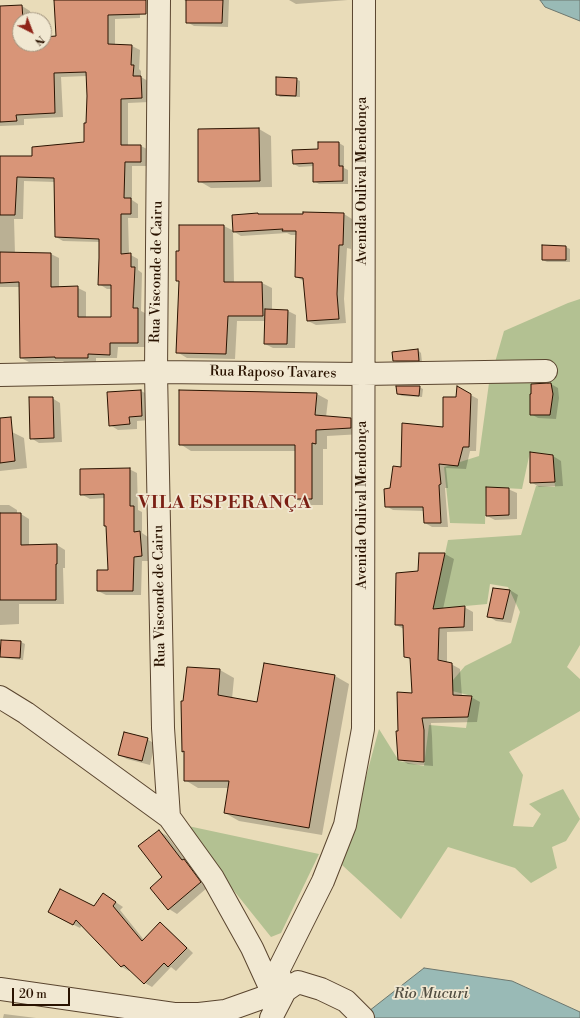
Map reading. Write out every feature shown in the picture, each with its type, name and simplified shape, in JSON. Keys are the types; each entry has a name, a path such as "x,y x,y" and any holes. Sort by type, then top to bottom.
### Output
{"street":[{"name":"Rua Visconde de Cairu","path":"159,0 156,372 163,728 169,817"},
{"name":"Avenida Oulival Mendonça","path":"279,993 278,971 323,881 345,825 363,729 364,0"},
{"name":"Rua Raposo Tavares","path":"0,375 156,372 363,374 546,371"},
{"path":"0,697 26,713 169,817 213,878 279,993 271,1018"},
{"path":"0,989 174,1014 199,1014 225,1011 279,993 298,982 321,989 346,1001 363,1018"}],"green space":[{"path":"580,299 580,645 567,667 580,679 580,711 509,752 523,775 513,826 533,827 541,814 529,804 563,789 580,819 566,841 552,847 557,868 531,883 515,868 448,847 401,919 342,865 379,729 399,761 424,766 429,725 466,728 472,696 452,691 453,680 465,666 511,643 520,612 508,587 490,584 487,604 433,609 448,540 521,535 536,486 555,487 553,455 530,452 522,489 486,487 485,524 450,523 444,467 479,456 489,383 504,331"},
{"path":"188,826 319,854 281,933 271,937 210,861"}],"water":[{"path":"540,0 580,0 580,21 545,7"},
{"name":"Rio Mucuri","path":"424,968 512,981 580,1012 580,1018 360,1018"}],"building":[{"path":"54,0 146,0 146,14 108,15 108,44 132,45 131,65 134,65 133,76 141,76 142,98 121,99 121,145 141,145 141,162 125,162 124,198 131,198 131,214 121,214 121,254 131,253 131,267 135,267 133,308 138,308 138,343 110,343 110,355 88,354 88,358 20,358 19,282 0,283 0,252 51,253 51,287 78,286 78,317 111,317 111,285 98,285 99,239 55,237 54,178 17,177 15,215 0,215 0,156 32,156 32,147 84,142 84,123 86,123 87,96 86,72 54,73 55,113 16,115 17,121 0,122 0,6 22,5 22,12 12,12 12,52 52,52 52,36 56,36"},
{"path":"186,0 223,0 222,23 186,23"},
{"path":"276,77 297,78 296,96 276,95"},
{"path":"259,128 260,181 198,182 198,129"},
{"path":"318,142 339,142 339,166 343,166 343,181 313,182 313,163 293,164 292,150 318,149"},
{"path":"303,212 344,213 343,245 339,245 337,294 339,319 307,321 303,278 295,277 296,231 282,231 283,229 233,232 232,215 258,213 303,214"},
{"path":"179,225 224,225 224,282 262,282 263,316 228,316 226,354 176,353 179,281 176,281 176,251 179,251"},
{"path":"542,245 566,246 566,260 542,260"},
{"path":"265,309 288,310 287,344 264,344"},
{"path":"418,349 419,361 393,361 392,352"},
{"path":"551,383 553,394 550,415 530,415 531,384"},
{"path":"396,386 420,386 419,396 397,394"},
{"path":"457,386 471,394 469,447 463,447 458,466 439,464 441,484 439,485 441,523 424,523 423,507 385,507 384,489 390,488 393,466 401,467 402,423 443,427 443,397 456,397"},
{"path":"141,390 142,416 129,417 130,424 109,426 107,392"},
{"path":"179,390 317,393 315,415 351,418 351,428 316,430 316,444 312,443 312,499 295,499 295,445 179,445"},
{"path":"29,397 53,397 54,438 30,439"},
{"path":"11,417 15,461 0,463 0,418"},
{"path":"530,452 553,455 555,482 530,483"},
{"path":"130,468 130,506 134,506 134,532 140,531 142,556 134,557 133,591 97,591 97,570 108,570 106,526 104,526 104,494 80,495 80,469"},
{"path":"486,487 509,488 509,515 486,516"},
{"path":"0,513 21,513 21,545 57,544 56,600 0,600"},
{"path":"419,553 445,553 433,609 465,606 464,627 439,628 438,660 452,663 453,695 472,696 468,717 422,718 424,730 424,762 398,760 396,731 398,731 397,692 412,693 410,658 404,657 403,625 395,625 396,573 418,571"},
{"path":"493,588 510,590 503,619 487,617"},
{"path":"1,640 21,641 20,658 0,657"},
{"path":"264,663 335,675 309,828 224,813 229,781 184,781 181,701 183,701 187,667 220,669 218,695 257,702"},
{"path":"124,732 148,738 142,761 118,755"},
{"path":"159,830 182,860 184,859 201,882 168,910 150,888 162,877 138,846"},
{"path":"60,889 94,906 103,893 116,902 113,906 142,941 160,922 187,948 168,967 164,963 144,984 124,965 121,967 76,920 73,925 48,912"}],"district":[{"name":"VILA ESPERANÇA","path":"225,504"}]}
